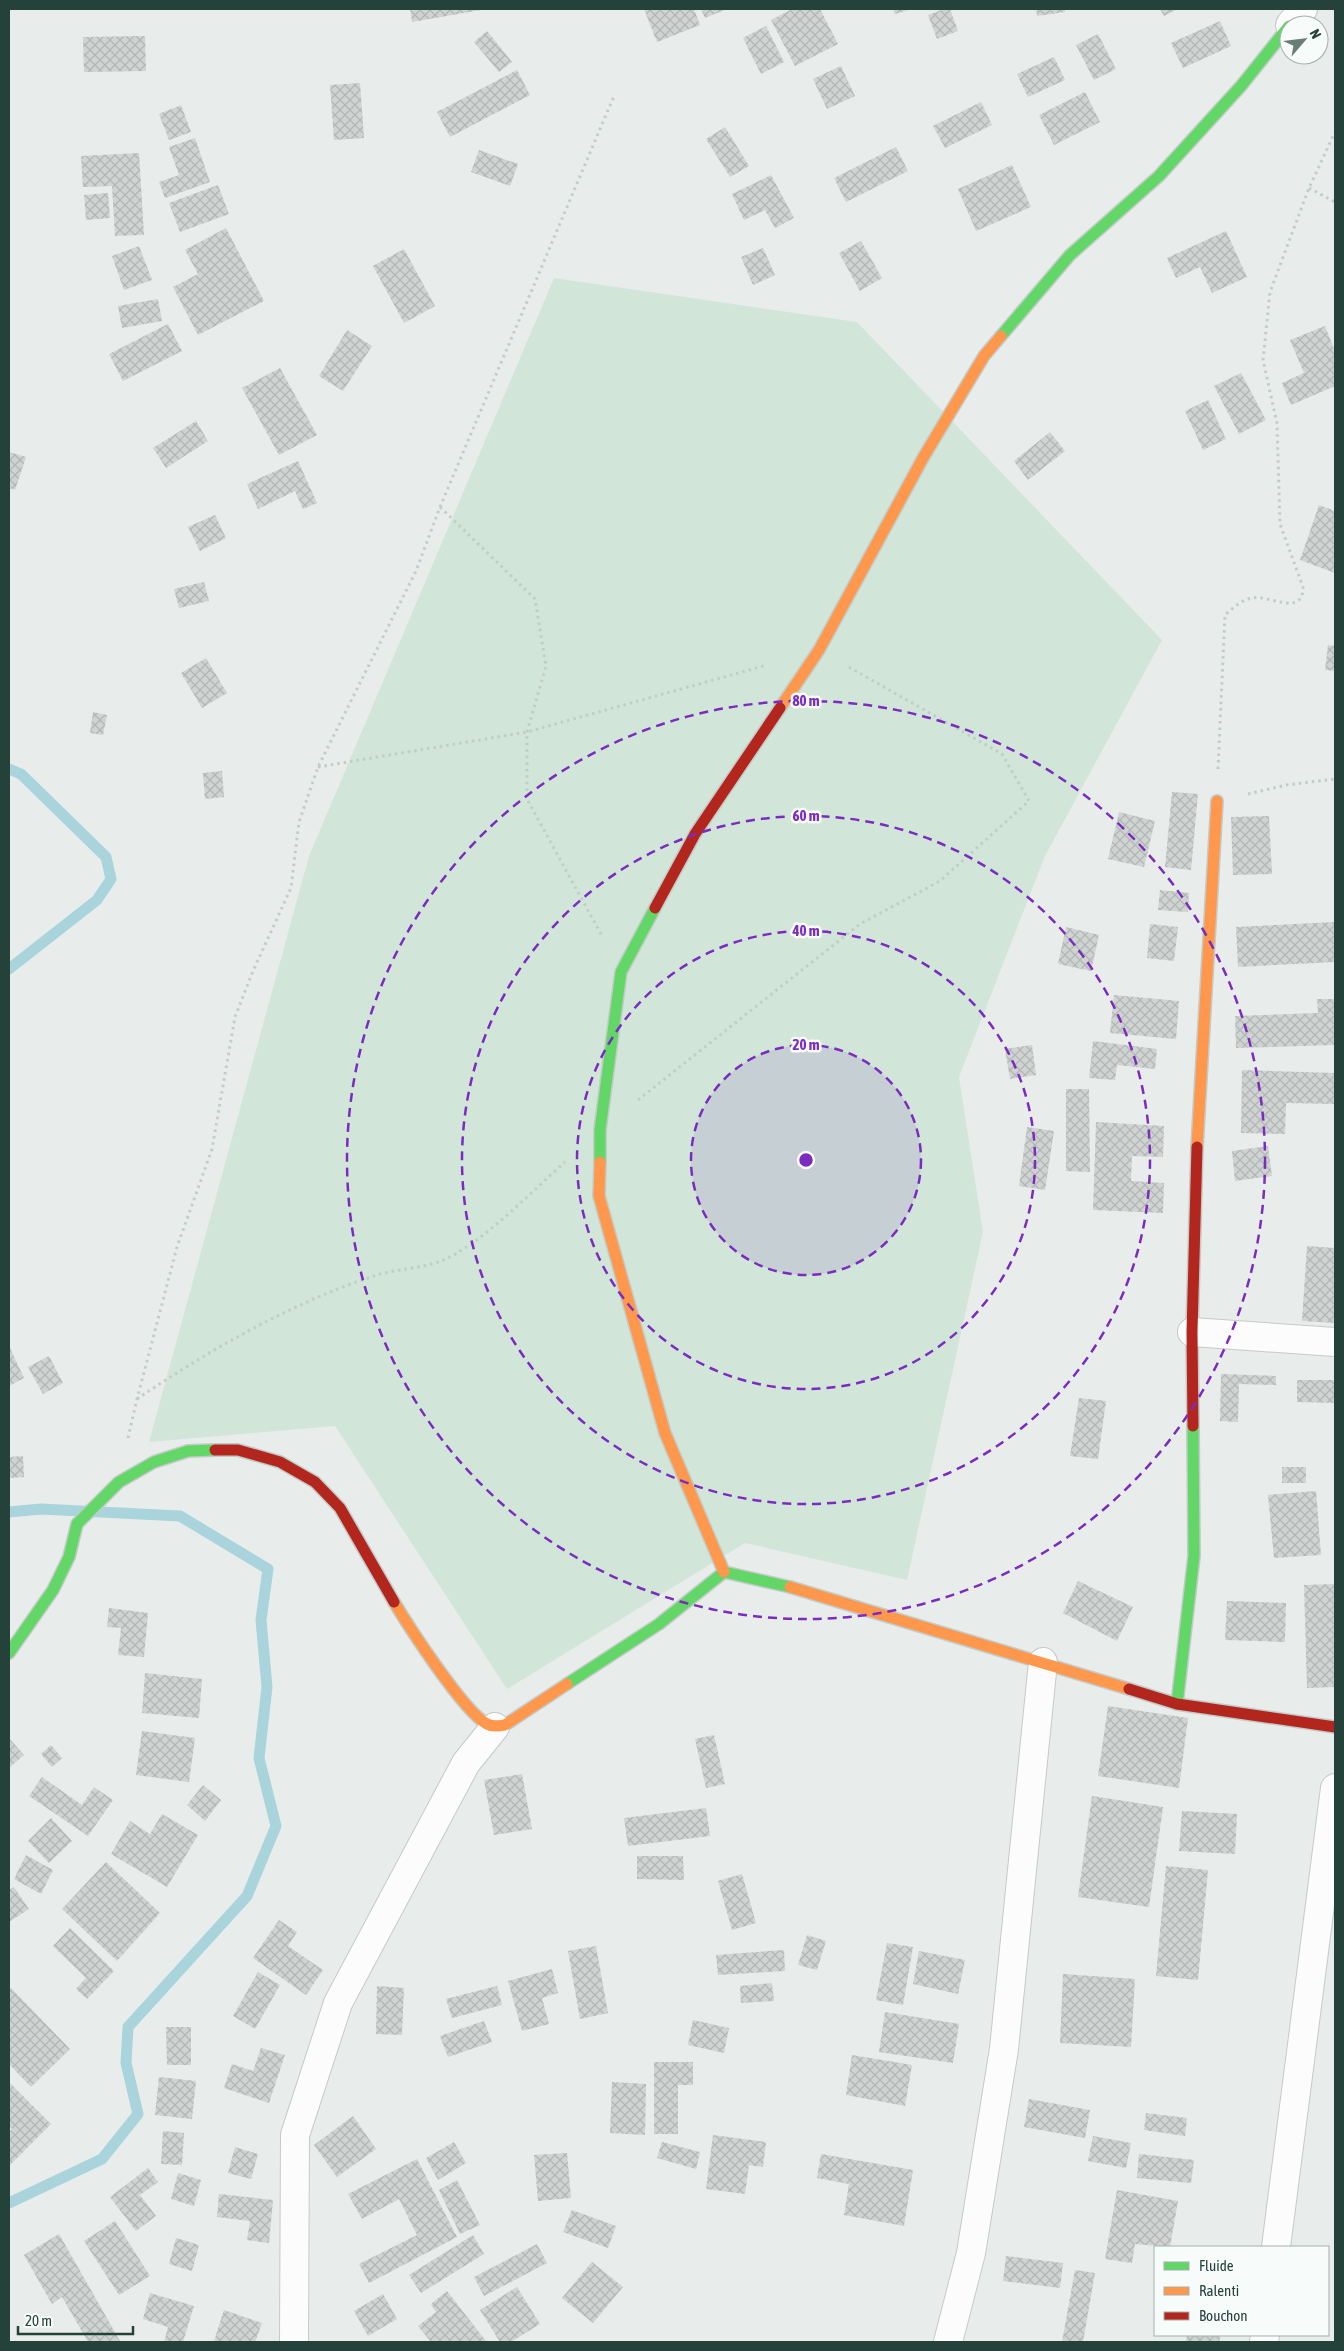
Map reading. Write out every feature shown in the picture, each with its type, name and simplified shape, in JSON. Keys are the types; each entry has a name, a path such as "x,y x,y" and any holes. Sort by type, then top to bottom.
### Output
{"street":[{"path":"724,1572 665,1433 599,1196 600,1130 621,972 695,834 819,650 923,458 984,356 1070,255 1165,169 1241,86 1279,38"},
{"path":"1177,1704 1194,1556 1192,1332 1198,1120 1217,801"},
{"path":"1192,1332 1335,1342"},
{"path":"9,1654 53,1590 69,1557 78,1524 119,1482 154,1462 188,1451 238,1450 280,1462 315,1482 340,1508 400,1612 465,1705 485,1723 495,1727 505,1725 659,1624 724,1572 770,1581 1177,1704 1335,1726"},
{"path":"948,2342 971,2254 1004,2049 1042,1662"},
{"path":"294,2342 295,2135 338,2003 466,1763 495,1727"},
{"path":"1276,2246 1335,1788"}],"path":[{"path":"119,1482 136,1399 177,1247 212,1149 236,1016 253,971 291,888 299,822 318,767 416,571 440,507 614,96"},
{"path":"1335,132 1309,188 1270,292 1262,360 1277,423 1280,524 1303,586 1303,596 1299,601 1290,603 1253,597 1225,614 1217,801 1286,785 1335,779"},
{"path":"1309,188 1335,202"},
{"path":"440,507 535,599 546,666 527,732 527,798 621,972"}],"green space":[{"path":"554,278 857,322 1162,640 1045,856 959,1077 983,1232 907,1580 745,1543 507,1689 335,1426 149,1442 309,856"}],"building":[{"path":"410,9 481,9 481,10 412,22"},
{"path":"644,9 694,9 700,25 657,42"},
{"path":"701,9 727,9 705,18"},
{"path":"792,9 820,9 838,44 795,66 771,20"},
{"path":"893,9 912,9 895,14"},
{"path":"944,9 950,9 958,31 937,39 928,15"},
{"path":"1036,9 1065,9 1065,12 1037,16"},
{"path":"1160,9 1178,9 1164,16"},
{"path":"1220,21 1231,46 1183,68 1171,43"},
{"path":"766,26 784,62 761,74 743,38"},
{"path":"487,31 512,62 499,72 474,42"},
{"path":"1098,34 1116,69 1094,80 1076,45"},
{"path":"145,36 146,71 84,72 83,37"},
{"path":"1054,57 1065,80 1028,97 1017,74"},
{"path":"841,66 855,96 827,109 813,79"},
{"path":"517,70 530,95 450,137 437,112"},
{"path":"360,83 364,138 334,140 330,85"},
{"path":"1085,92 1100,122 1054,145 1039,115"},
{"path":"981,102 992,125 945,148 933,126"},
{"path":"181,105 191,132 169,140 159,114"},
{"path":"725,127 749,166 730,177 706,139"},
{"path":"195,138 210,182 165,198 159,182 179,175 169,147"},
{"path":"896,147 908,171 846,202 834,178"},
{"path":"479,150 518,164 510,186 471,172"},
{"path":"139,153 144,235 115,236 112,186 83,187 81,156"},
{"path":"1012,165 1031,207 976,231 958,189"},
{"path":"771,175 794,218 775,228 765,210 744,220 732,194"},
{"path":"218,185 229,214 180,232 169,203"},
{"path":"108,193 110,218 86,220 84,195"},
{"path":"226,228 264,301 198,335 173,287 198,274 185,250"},
{"path":"1226,231 1247,277 1212,293 1200,267 1176,278 1167,258"},
{"path":"861,241 882,278 860,291 839,253"},
{"path":"139,246 152,280 124,290 112,256"},
{"path":"763,248 775,275 753,285 741,257"},
{"path":"404,249 435,306 404,323 373,266"},
{"path":"158,299 162,321 122,328 118,306"},
{"path":"168,324 182,351 123,381 109,354"},
{"path":"1325,326 1335,351 1335,386 1291,405 1282,383 1304,373 1290,340"},
{"path":"347,330 372,346 343,391 319,376"},
{"path":"280,368 317,435 279,455 242,388"},
{"path":"1241,373 1266,420 1239,434 1214,386"},
{"path":"1208,400 1226,439 1203,450 1185,411"},
{"path":"196,421 208,441 166,468 153,448"},
{"path":"1050,432 1065,451 1028,480 1014,461"},
{"path":"9,452 26,457 15,490 9,488"},
{"path":"298,461 317,503 303,509 295,491 258,509 247,484"},
{"path":"1319,505 1335,511 1335,573 1300,560"},
{"path":"215,515 226,538 200,551 188,527"},
{"path":"204,582 209,601 179,608 174,589"},
{"path":"1328,645 1335,646 1335,671 1325,670"},
{"path":"206,658 227,693 202,708 181,673"},
{"path":"93,712 107,715 103,735 90,733"},
{"path":"222,771 224,797 205,799 203,773"},
{"path":"1172,792 1198,794 1191,870 1165,867"},
{"path":"1119,812 1155,821 1144,867 1108,859"},
{"path":"1269,816 1272,874 1233,875 1231,817"},
{"path":"1160,890 1189,893 1188,912 1158,910"},
{"path":"1335,922 1335,962 1238,967 1236,927"},
{"path":"1150,924 1178,927 1174,961 1147,958"},
{"path":"1066,927 1099,935 1091,971 1058,964"},
{"path":"1114,995 1179,1001 1176,1039 1110,1033"},
{"path":"1317,999 1335,999 1335,1045 1236,1048 1235,1016 1318,1013"},
{"path":"1093,1041 1157,1049 1155,1069 1117,1065 1115,1080 1089,1078"},
{"path":"1032,1045 1036,1075 1010,1079 1005,1049"},
{"path":"1242,1070 1334,1073 1334,1104 1286,1103 1285,1134 1241,1133"},
{"path":"1066,1089 1089,1089 1090,1172 1066,1171"},
{"path":"1096,1122 1164,1126 1163,1157 1132,1156 1131,1181 1164,1183 1163,1213 1093,1210"},
{"path":"1027,1127 1054,1131 1045,1190 1019,1186"},
{"path":"1268,1146 1272,1176 1235,1181 1232,1151"},
{"path":"1307,1246 1335,1248 1335,1323 1302,1321"},
{"path":"9,1346 24,1378 9,1386"},
{"path":"49,1356 63,1383 43,1394 28,1367"},
{"path":"1221,1374 1276,1376 1276,1385 1239,1384 1238,1422 1220,1421"},
{"path":"1297,1380 1335,1380 1335,1403 1297,1402"},
{"path":"1079,1398 1106,1401 1098,1459 1070,1456"},
{"path":"23,1456 24,1477 9,1478 9,1457"},
{"path":"1282,1467 1306,1467 1306,1483 1282,1483"},
{"path":"1316,1491 1321,1555 1274,1558 1268,1495"},
{"path":"1078,1581 1133,1607 1117,1641 1063,1613"},
{"path":"1335,1584 1335,1687 1307,1688 1304,1585"},
{"path":"1227,1601 1286,1603 1285,1642 1225,1640"},
{"path":"109,1608 148,1613 144,1657 118,1655 121,1628 107,1627"},
{"path":"145,1673 202,1679 199,1718 142,1713"},
{"path":"1108,1706 1188,1718 1179,1788 1098,1776"},
{"path":"142,1731 195,1738 189,1782 136,1775"},
{"path":"714,1735 725,1784 706,1788 695,1739"},
{"path":"9,1738 24,1755 9,1768"},
{"path":"51,1745 62,1758 52,1767 41,1754"},
{"path":"522,1774 532,1829 494,1835 484,1780"},
{"path":"42,1777 82,1805 94,1787 113,1800 88,1836 29,1796"},
{"path":"203,1785 221,1800 205,1821 187,1805"},
{"path":"1092,1796 1163,1807 1149,1907 1078,1897"},
{"path":"706,1808 710,1836 628,1846 624,1818"},
{"path":"1182,1811 1237,1814 1235,1854 1179,1851"},
{"path":"162,1814 198,1835 167,1887 111,1854 130,1821 150,1834"},
{"path":"51,1818 72,1841 49,1863 28,1841"},
{"path":"26,1855 53,1870 41,1894 14,1879"},
{"path":"637,1856 683,1856 684,1880 637,1879"},
{"path":"106,1862 160,1913 117,1961 62,1909"},
{"path":"1166,1866 1208,1870 1198,1980 1156,1976"},
{"path":"742,1874 756,1923 732,1930 718,1881"},
{"path":"14,1887 29,1909 9,1922 9,1890"},
{"path":"279,1920 297,1932 288,1946 323,1970 306,1995 253,1958"},
{"path":"70,1928 114,1971 87,1999 76,1989 86,1978 53,1946"},
{"path":"807,1935 826,1941 817,1970 798,1965"},
{"path":"887,1943 913,1947 903,2005 876,2000"},
{"path":"596,1946 608,2013 580,2019 568,1951"},
{"path":"784,1950 785,1971 718,1975 716,1955"},
{"path":"919,1951 965,1960 958,1994 913,1984"},
{"path":"552,1969 558,1993 542,1998 549,2024 522,2031 508,1981"},
{"path":"258,1972 280,1985 255,2029 233,2016"},
{"path":"1063,1974 1135,1979 1131,2047 1060,2043"},
{"path":"772,1983 774,2001 741,2003 740,1986"},
{"path":"377,1986 404,1988 402,2035 376,2034"},
{"path":"497,1986 502,2005 452,2018 446,1999"},
{"path":"11,1988 70,2049 31,2087 9,2064 9,1991"},
{"path":"885,2012 959,2024 953,2063 879,2052"},
{"path":"693,2020 729,2028 724,2053 688,2045"},
{"path":"484,2021 492,2042 448,2057 440,2036"},
{"path":"166,2027 191,2027 191,2065 167,2065"},
{"path":"261,2048 285,2055 269,2103 224,2088 232,2064 253,2071"},
{"path":"852,2055 912,2065 905,2106 846,2095"},
{"path":"654,2062 693,2062 693,2085 678,2085 678,2134 654,2134"},
{"path":"159,2077 196,2081 192,2119 155,2115"},
{"path":"9,2082 51,2124 9,2166 9,2132 12,2129 9,2126"},
{"path":"612,2082 646,2084 645,2135 610,2133"},
{"path":"1029,2099 1090,2110 1085,2138 1024,2127"},
{"path":"1146,2113 1187,2118 1185,2136 1144,2130"},
{"path":"353,2116 376,2149 337,2177 314,2145"},
{"path":"163,2131 184,2133 182,2165 161,2164"},
{"path":"713,2135 766,2142 763,2167 749,2165 745,2194 706,2189"},
{"path":"1093,2136 1131,2143 1126,2168 1088,2161"},
{"path":"454,2142 466,2163 438,2180 426,2158"},
{"path":"662,2142 700,2152 696,2169 657,2158"},
{"path":"235,2147 258,2154 251,2179 228,2173"},
{"path":"567,2153 571,2198 538,2201 534,2155"},
{"path":"821,2154 913,2170 904,2226 844,2215 849,2184 817,2178"},
{"path":"1139,2154 1194,2160 1191,2183 1137,2178"},
{"path":"417,2159 457,2237 369,2283 359,2264 417,2235 399,2199 362,2219 348,2194"},
{"path":"148,2168 158,2182 140,2195 156,2216 136,2231 110,2197"},
{"path":"178,2173 201,2180 194,2206 171,2199"},
{"path":"457,2180 480,2225 460,2234 439,2190"},
{"path":"1117,2190 1178,2201 1170,2246 1135,2244 1132,2263 1105,2259"},
{"path":"219,2194 273,2200 269,2243 247,2240 250,2221 217,2217"},
{"path":"572,2210 616,2226 608,2248 563,2232"},
{"path":"115,2221 150,2276 119,2295 84,2241"},
{"path":"59,2234 120,2341 88,2342 62,2297 52,2304 24,2255"},
{"path":"473,2235 484,2254 421,2293 409,2275"},
{"path":"176,2238 199,2245 192,2271 169,2264"},
{"path":"537,2244 547,2263 484,2296 474,2277"},
{"path":"1006,2256 1063,2263 1060,2288 1003,2281"},
{"path":"592,2262 623,2287 593,2323 562,2298"},
{"path":"1075,2270 1095,2273 1083,2342 1062,2342"},
{"path":"517,2287 540,2324 511,2342 500,2342 480,2310"},
{"path":"447,2291 486,2341 431,2342 418,2326 436,2312 431,2304"},
{"path":"150,2293 194,2306 183,2342 164,2342 168,2327 143,2319"},
{"path":"383,2294 397,2319 368,2336 354,2311"},
{"path":"224,2310 262,2323 255,2342 214,2341"},
{"path":"1187,2336 1221,2336 1219,2342 1186,2342"}],"waterway":[{"path":"9,769 21,774 106,857 111,879 97,900 9,969"},
{"path":"9,1512 41,1509 180,1516 268,1569 261,1620 267,1687 259,1758 276,1826 247,1896 128,2027 126,2063 138,2114 102,2159 9,2203"}],"traffic: fast":[{"path":"1001,336 1070,255 1159,176 1241,86 1279,38"},
{"path":"600,1162 600,1130 621,972 655,908"},
{"path":"1177,1704 1194,1556 1193,1426"},
{"path":"9,1653 53,1590 69,1557 77,1524 119,1482 154,1462 188,1451 215,1450"},
{"path":"567,1684 659,1624 724,1572 790,1587"}],"traffic: slow":[{"path":"780,708 819,650 923,458 984,356 1001,336"},
{"path":"1197,1147 1217,801"},
{"path":"600,1162 599,1196 665,1433 724,1572"},
{"path":"790,1587 1129,1689"},
{"path":"394,1602 451,1687 477,1716 487,1724 493,1726 505,1725 567,1684"}],"traffic: jam":[{"path":"655,908 695,834 780,708"},
{"path":"1193,1426 1192,1332 1197,1147"},
{"path":"215,1450 238,1450 280,1462 315,1482 340,1508 394,1602"},
{"path":"1129,1689 1177,1704 1335,1727"}]}
